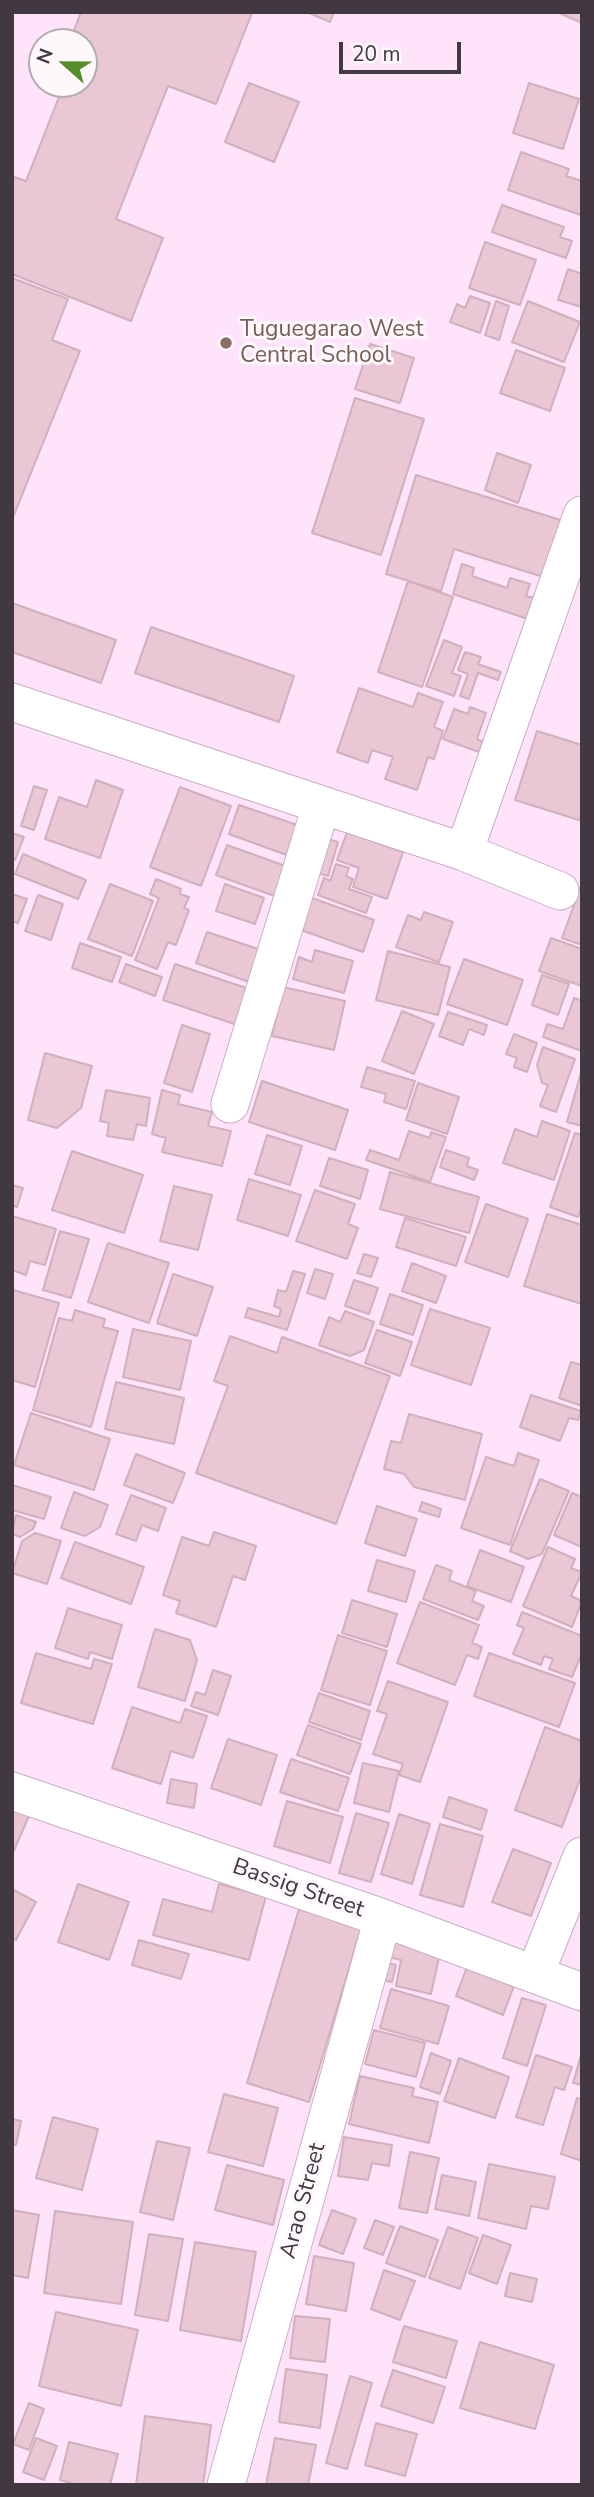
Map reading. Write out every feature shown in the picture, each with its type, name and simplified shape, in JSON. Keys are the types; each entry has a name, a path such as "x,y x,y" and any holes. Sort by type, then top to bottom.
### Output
{"street":[{"path":"464,852 582,515"},
{"path":"12,702 464,852 560,891"},
{"path":"230,1104 321,806"},
{"name":"Bassig Street","path":"12,1791 383,1918 582,1992"},
{"path":"535,1974 582,1856"},
{"name":"Arao Street","path":"226,2485 383,1918"}],"building":[{"path":"81,12 252,13 216,104 168,86 116,219 163,238 131,321 12,274 14,177 26,181 59,98 98,98 98,28 75,28"},
{"path":"307,12 334,12 330,22"},
{"path":"557,12 582,12 582,23"},
{"path":"249,83 299,102 274,162 225,142"},
{"path":"529,83 579,99 563,149 513,133"},
{"path":"521,152 569,169 566,176 582,181 581,215 508,190"},
{"path":"502,205 564,227 560,237 572,241 566,258 492,232"},
{"path":"485,242 536,260 520,305 469,288"},
{"path":"568,269 582,274 582,307 558,300"},
{"path":"12,278 68,299 52,340 80,351 12,520"},
{"path":"470,296 490,303 480,333 450,322 457,304 465,308"},
{"path":"496,301 509,306 499,340 485,335"},
{"path":"528,301 580,322 564,362 512,342"},
{"path":"370,344 414,358 400,403 355,389"},
{"path":"516,350 565,368 550,411 500,393"},
{"path":"355,398 424,419 381,555 312,533"},
{"path":"497,453 531,465 518,503 485,490"},
{"path":"416,475 570,523 553,580 454,549 441,591 386,574"},
{"path":"462,564 474,568 472,576 507,588 510,578 530,584 526,596 538,599 531,620 453,594"},
{"path":"408,581 453,597 422,687 378,672"},
{"path":"12,603 116,640 101,683 12,652"},
{"path":"151,627 294,676 279,722 135,673"},
{"path":"444,640 462,647 452,673 461,676 454,696 426,686"},
{"path":"465,652 481,657 478,664 501,672 498,680 478,673 469,699 460,696 468,674 458,670"},
{"path":"359,688 413,707 418,693 443,702 434,727 443,731 434,759 428,757 417,790 385,779 393,757 372,750 368,763 337,752"},
{"path":"470,707 486,713 477,739 483,742 479,752 443,739 454,709 468,714"},
{"path":"537,731 582,745 582,812 579,820 515,800"},
{"path":"96,780 123,790 100,858 45,839 59,797 87,807"},
{"path":"34,786 47,790 34,830 21,826"},
{"path":"180,787 231,806 201,886 150,867"},
{"path":"239,805 306,828 295,858 229,834"},
{"path":"347,832 403,852 387,899 353,887 359,868 337,860"},
{"path":"12,833 24,837 15,860 12,859"},
{"path":"317,836 338,842 328,876 307,870"},
{"path":"227,845 291,868 280,898 216,875"},
{"path":"23,854 86,880 78,899 15,874"},
{"path":"336,864 349,868 346,876 353,879 349,889 372,897 366,913 318,895 324,878 330,881"},
{"path":"156,879 181,889 180,894 189,897 184,908 189,910 176,945 168,942 157,969 135,960 159,898 150,894"},
{"path":"582,883 582,945 562,938"},
{"path":"110,884 153,901 132,956 88,939"},
{"path":"225,884 264,898 255,924 216,911"},
{"path":"12,894 27,899 18,923 12,921"},
{"path":"38,895 63,904 51,940 25,931"},
{"path":"309,897 374,920 363,952 298,929"},
{"path":"424,912 453,922 439,962 396,947 408,915 421,920"},
{"path":"207,932 261,950 249,982 196,963"},
{"path":"551,938 582,949 582,986 539,971"},
{"path":"80,943 121,957 112,982 72,968"},
{"path":"315,950 353,961 344,993 293,979 299,957 312,962"},
{"path":"388,951 450,967 438,1015 376,1000"},
{"path":"464,959 523,980 507,1025 447,1004"},
{"path":"126,964 162,977 155,996 119,982"},
{"path":"175,964 258,992 246,1028 163,1000"},
{"path":"542,975 569,984 558,1015 532,1005"},
{"path":"283,987 345,1001 334,1050 272,1036"},
{"path":"574,998 582,1001 582,1051 543,1037 547,1024 563,1029"},
{"path":"402,1011 434,1024 414,1074 382,1061"},
{"path":"448,1012 487,1025 484,1035 469,1029 463,1045 439,1036"},
{"path":"182,1025 210,1034 192,1092 164,1083"},
{"path":"514,1034 537,1043 527,1072 514,1067 517,1058 506,1054"},
{"path":"543,1047 575,1059 556,1112 540,1106 548,1085 542,1083 537,1065"},
{"path":"45,1053 92,1066 81,1108 57,1128 28,1120"},
{"path":"367,1067 415,1081 406,1109 384,1102 386,1094 361,1087"},
{"path":"582,1069 582,1126 567,1122"},
{"path":"262,1081 348,1110 335,1150 249,1122"},
{"path":"418,1083 459,1097 447,1134 406,1120"},
{"path":"106,1090 150,1098 146,1126 137,1124 133,1140 107,1136 109,1123 100,1121"},
{"path":"162,1090 180,1095 178,1104 212,1112 208,1126 231,1131 222,1166 162,1152 166,1138 152,1134"},
{"path":"542,1121 570,1131 554,1180 503,1163 515,1129 537,1137"},
{"path":"409,1131 430,1138 431,1132 446,1137 430,1182 366,1160 370,1150 399,1160"},
{"path":"575,1133 582,1135 582,1206 578,1217 550,1207"},
{"path":"267,1135 302,1146 290,1185 255,1174"},
{"path":"446,1150 469,1158 467,1166 478,1170 474,1180 440,1167"},
{"path":"72,1151 143,1175 124,1233 52,1210"},
{"path":"329,1158 368,1170 360,1199 320,1186"},
{"path":"390,1172 479,1197 469,1233 380,1209"},
{"path":"249,1179 301,1195 288,1236 237,1220"},
{"path":"12,1185 23,1188 17,1207 12,1205"},
{"path":"174,1186 212,1195 198,1250 160,1241"},
{"path":"315,1190 355,1204 348,1224 358,1228 347,1259 296,1241"},
{"path":"486,1204 528,1219 508,1277 465,1262"},
{"path":"547,1214 582,1225 582,1304 524,1286"},
{"path":"12,1216 56,1229 45,1265 30,1261 26,1275 12,1270"},
{"path":"405,1218 466,1237 456,1266 396,1247"},
{"path":"60,1231 89,1239 71,1298 43,1290"},
{"path":"108,1243 169,1263 149,1323 88,1302"},
{"path":"364,1254 378,1258 371,1277 357,1273"},
{"path":"412,1263 446,1276 436,1303 402,1291"},
{"path":"315,1269 333,1274 325,1299 307,1293"},
{"path":"293,1271 305,1274 287,1330 245,1317 248,1308 279,1317 281,1309 274,1306 278,1290 286,1292"},
{"path":"173,1274 213,1287 197,1336 157,1323"},
{"path":"354,1280 378,1288 369,1314 345,1306"},
{"path":"13,1290 59,1303 35,1387 12,1380"},
{"path":"390,1294 423,1305 413,1335 380,1324"},
{"path":"430,1309 490,1328 471,1385 411,1365"},
{"path":"75,1310 105,1319 103,1327 118,1331 91,1427 33,1410 59,1318 72,1321"},
{"path":"345,1311 374,1322 364,1350 350,1356 319,1345 329,1317 340,1322"},
{"path":"133,1329 191,1341 180,1390 123,1377"},
{"path":"377,1330 412,1342 400,1376 365,1363"},
{"path":"230,1336 277,1353 282,1337 390,1376 336,1524 196,1473 228,1386 214,1381"},
{"path":"571,1362 582,1365 582,1406 559,1398"},
{"path":"116,1382 184,1398 174,1444 105,1429"},
{"path":"531,1395 581,1411 578,1420 569,1418 560,1441 520,1427"},
{"path":"31,1413 110,1439 94,1490 14,1465"},
{"path":"409,1414 482,1434 465,1500 414,1487 404,1474 384,1469 391,1441 401,1443"},
{"path":"518,1453 539,1460 510,1545 461,1528 486,1457 514,1466"},
{"path":"136,1454 185,1473 173,1503 124,1485"},
{"path":"540,1479 569,1491 542,1554 528,1559 510,1551"},
{"path":"12,1485 51,1497 44,1519 12,1510"},
{"path":"74,1492 108,1505 100,1527 85,1536 61,1528"},
{"path":"572,1493 582,1497 582,1547 554,1535"},
{"path":"131,1495 166,1508 158,1531 142,1525 136,1541 116,1534"},
{"path":"422,1502 441,1509 439,1517 419,1511"},
{"path":"377,1506 417,1519 405,1556 365,1543"},
{"path":"16,1515 36,1522 33,1529 20,1537 12,1534"},
{"path":"214,1532 256,1546 245,1580 233,1576 216,1627 176,1613 180,1601 163,1595 182,1537 209,1546"},
{"path":"35,1533 61,1541 47,1584 12,1573 22,1541"},
{"path":"75,1542 144,1567 131,1604 61,1578"},
{"path":"548,1547 575,1559 571,1568 582,1572 571,1596 582,1601 572,1627 523,1606"},
{"path":"480,1550 524,1567 511,1602 467,1586"},
{"path":"377,1560 415,1571 406,1602 368,1591"},
{"path":"436,1565 452,1571 449,1580 476,1591 472,1601 484,1606 478,1620 423,1599"},
{"path":"352,1600 397,1614 387,1647 342,1633"},
{"path":"420,1602 479,1625 472,1643 482,1647 478,1659 467,1655 455,1685 397,1663"},
{"path":"68,1608 122,1625 112,1659 90,1652 88,1659 55,1648"},
{"path":"522,1612 582,1636 582,1653 572,1677 549,1669 553,1659 544,1656 541,1665 513,1654 524,1628 517,1625"},
{"path":"155,1629 190,1640 197,1660 185,1701 138,1687"},
{"path":"338,1635 387,1651 370,1705 321,1690"},
{"path":"36,1653 91,1669 94,1659 112,1664 93,1724 21,1703"},
{"path":"489,1653 575,1683 559,1727 474,1696"},
{"path":"213,1670 231,1676 218,1715 191,1706 196,1692 205,1695"},
{"path":"388,1681 448,1702 420,1782 399,1775 403,1764 373,1754 387,1714 377,1711"},
{"path":"319,1693 370,1711 361,1740 309,1722"},
{"path":"132,1707 180,1723 185,1709 207,1716 193,1758 171,1751 161,1784 112,1768"},
{"path":"308,1725 361,1744 350,1774 297,1755"},
{"path":"545,1727 582,1741 582,1774 562,1827 515,1810"},
{"path":"228,1739 277,1755 261,1805 211,1788"},
{"path":"291,1759 349,1778 338,1811 280,1792"},
{"path":"363,1763 399,1771 389,1812 354,1803"},
{"path":"171,1779 197,1784 194,1808 167,1803"},
{"path":"449,1797 487,1810 481,1830 443,1817"},
{"path":"287,1801 343,1817 330,1863 274,1846"},
{"path":"12,1809 29,1816 12,1855"},
{"path":"356,1813 389,1823 371,1882 339,1873"},
{"path":"399,1814 430,1824 412,1884 381,1874"},
{"path":"440,1824 483,1836 463,1907 420,1895"},
{"path":"513,1849 551,1863 531,1916 492,1902"},
{"path":"78,1884 129,1902 109,1960 58,1942"},
{"path":"219,1884 266,1896 249,1960 153,1935 163,1899 212,1912"},
{"path":"12,1889 36,1902 16,1940 12,1938"},
{"path":"299,1909 361,1928 309,2102 247,2083"},
{"path":"393,1938 441,1948 431,1994 396,1986 401,1960 389,1957"},
{"path":"139,1940 189,1954 181,1979 132,1965"},
{"path":"384,1962 396,1965 392,1982 380,1980"},
{"path":"467,1967 514,1986 503,2015 456,1996"},
{"path":"391,1989 449,2006 438,2044 380,2028"},
{"path":"522,1998 546,2005 527,2066 503,2058"},
{"path":"374,2030 425,2043 416,2077 365,2064"},
{"path":"582,2052 582,2085 573,2083"},
{"path":"431,2053 451,2061 440,2094 420,2087"},
{"path":"536,2055 572,2067 564,2090 555,2087 543,2125 516,2117"},
{"path":"459,2058 509,2077 495,2118 444,2101"},
{"path":"360,2076 414,2088 412,2096 438,2102 429,2143 349,2124"},
{"path":"224,2094 278,2108 263,2166 208,2152"},
{"path":"577,2098 582,2099 582,2161 561,2154"},
{"path":"53,2117 98,2129 82,2190 36,2178"},
{"path":"12,2119 21,2121 16,2145 12,2145"},
{"path":"344,2137 392,2145 389,2166 372,2163 368,2180 338,2176"},
{"path":"157,2141 190,2148 173,2220 140,2212"},
{"path":"410,2152 439,2158 427,2213 399,2208"},
{"path":"489,2164 555,2177 548,2209 531,2206 526,2229 478,2218"},
{"path":"227,2165 284,2180 273,2225 215,2210"},
{"path":"442,2175 476,2182 469,2216 435,2209"},
{"path":"12,2210 39,2215 28,2278 12,2275"},
{"path":"332,2210 356,2219 343,2254 319,2245"},
{"path":"55,2211 133,2222 121,2304 44,2293"},
{"path":"375,2220 394,2227 383,2255 364,2248"},
{"path":"400,2226 438,2240 425,2277 386,2263"},
{"path":"448,2227 478,2238 460,2289 429,2278"},
{"path":"149,2234 183,2239 168,2321 135,2315"},
{"path":"483,2235 511,2245 497,2284 469,2273"},
{"path":"195,2242 256,2252 241,2341 180,2330"},
{"path":"314,2256 354,2263 346,2311 306,2304"},
{"path":"384,2270 415,2281 400,2320 371,2309"},
{"path":"510,2273 537,2279 532,2302 505,2296"},
{"path":"56,2312 138,2330 121,2406 39,2386"},
{"path":"295,2316 330,2319 325,2362 290,2358"},
{"path":"404,2326 457,2341 446,2378 393,2362"},
{"path":"480,2342 554,2365 535,2429 460,2408"},
{"path":"286,2369 327,2375 320,2428 279,2422"},
{"path":"393,2370 445,2387 433,2423 381,2406"},
{"path":"350,2376 372,2383 347,2469 326,2463"},
{"path":"29,2403 44,2409 29,2450 13,2444"},
{"path":"145,2416 211,2425 203,2485 136,2485"},
{"path":"376,2423 417,2434 405,2476 365,2465"},
{"path":"36,2438 57,2446 44,2480 23,2472"},
{"path":"275,2438 316,2445 308,2485 266,2485"},
{"path":"69,2442 118,2454 110,2485 79,2485 60,2480"}],"place":[{"name":"Tuguegarao West Central School","path":"226,343"}]}
